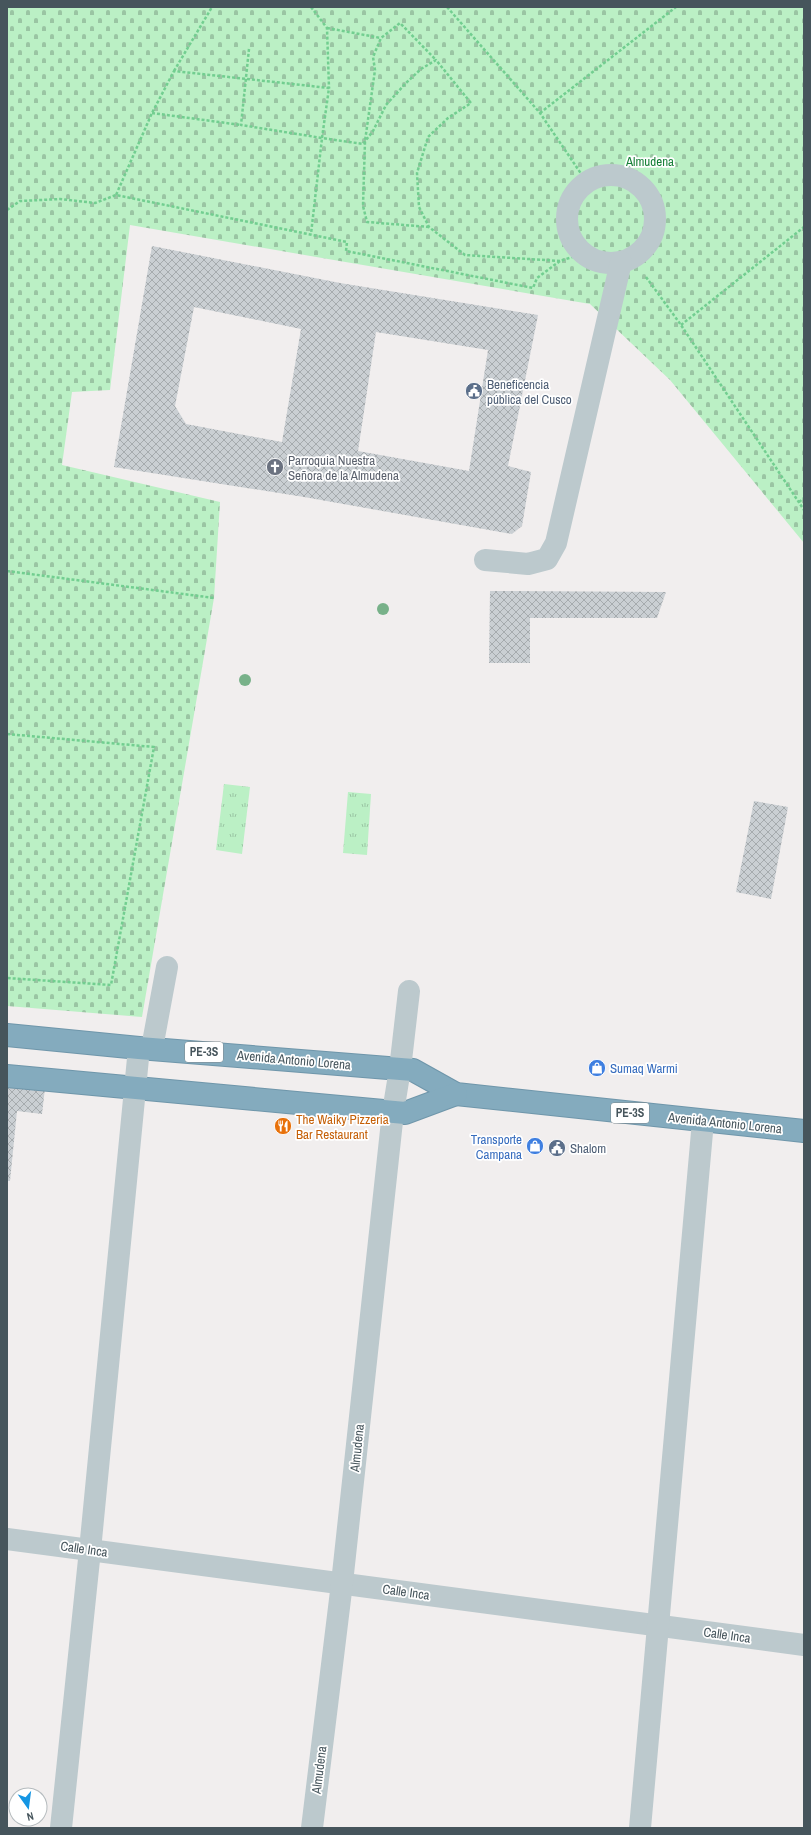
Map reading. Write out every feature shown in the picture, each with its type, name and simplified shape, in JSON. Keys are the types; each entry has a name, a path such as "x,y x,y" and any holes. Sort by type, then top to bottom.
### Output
{"highway":[{"name":"Avenida Antonio Lorena","path":"7,1035 413,1070 456,1094 804,1131"},
{"name":"Avenida Antonio Lorena","path":"7,1076 405,1113 456,1094"}],"street":[{"path":"617,174 633,180 647,193 656,213 654,229 647,246 627,260 609,264 595,262 582,254 573,244 569,234 567,212 576,190 586,181 598,177 617,174"},
{"path":"485,560 528,564 547,559 556,543 627,260"},
{"path":"61,1828 135,1088 167,967"},
{"name":"Almudena","path":"312,1828 342,1583 393,1112 400,1069 408,991"},
{"path":"640,1828 703,1121"},
{"name":"Calle Inca","path":"7,1539 658,1625 804,1646"}],"path":[{"path":"116,195 152,112 174,71 212,7"},
{"path":"311,7 327,28 328,88 311,234"},
{"path":"447,7 540,114 586,181"},
{"path":"540,114 676,7"},
{"path":"429,227 367,222 363,206 365,141 374,70 374,57 381,38 400,23 436,60 471,103 448,118 428,137 418,173 419,207 429,227 465,255 560,261"},
{"path":"327,28 381,38"},
{"path":"241,125 249,49"},
{"path":"152,112 363,144 373,131 386,105 421,69 436,60"},
{"path":"174,71 328,88"},
{"path":"7,210 20,201 60,199 95,203 116,195 347,242 346,251 533,288 537,278 560,261 582,254"},
{"path":"681,325 804,227"},
{"path":"627,260 681,325 804,510"},
{"path":"799,502 804,498"},
{"path":"7,571 214,598"},
{"path":"7,734 154,747 111,985 7,978"}],"green space":[{"name":"Almudena","path":"7,7 804,7 804,543 670,380 590,304 130,225 110,390 72,392 62,465 220,502 214,598 142,1017 7,1006"},
{"path":"224,784 250,787 242,854 216,850"},
{"path":"348,792 371,794 367,855 343,853"}],"building":[{"path":"152,246 340,283 538,315 508,466 531,472 522,526 512,534 304,497 114,467","holes":["194,307 301,329 282,442 186,424 175,406","376,332 488,350 469,471 358,451"]},
{"path":"490,591 666,592 657,618 530,618 530,663 489,663"},
{"path":"754,801 788,807 771,899 736,892"},
{"path":"7,1084 45,1088 42,1114 17,1111 10,1181 7,1181"}],"place":[{"name":"Beneficencia pública del Cusco","path":"474,391"},
{"name":"Parroquia Nuestra Señora de la Almudena","path":"275,467"},
{"name":"Sumaq Warmi","path":"597,1068"},
{"name":"The Waiky Pizzeria Bar Restaurant","path":"283,1126"},
{"name":"Transporte Campana","path":"535,1146"},
{"name":"Shalom","path":"557,1148"}]}
